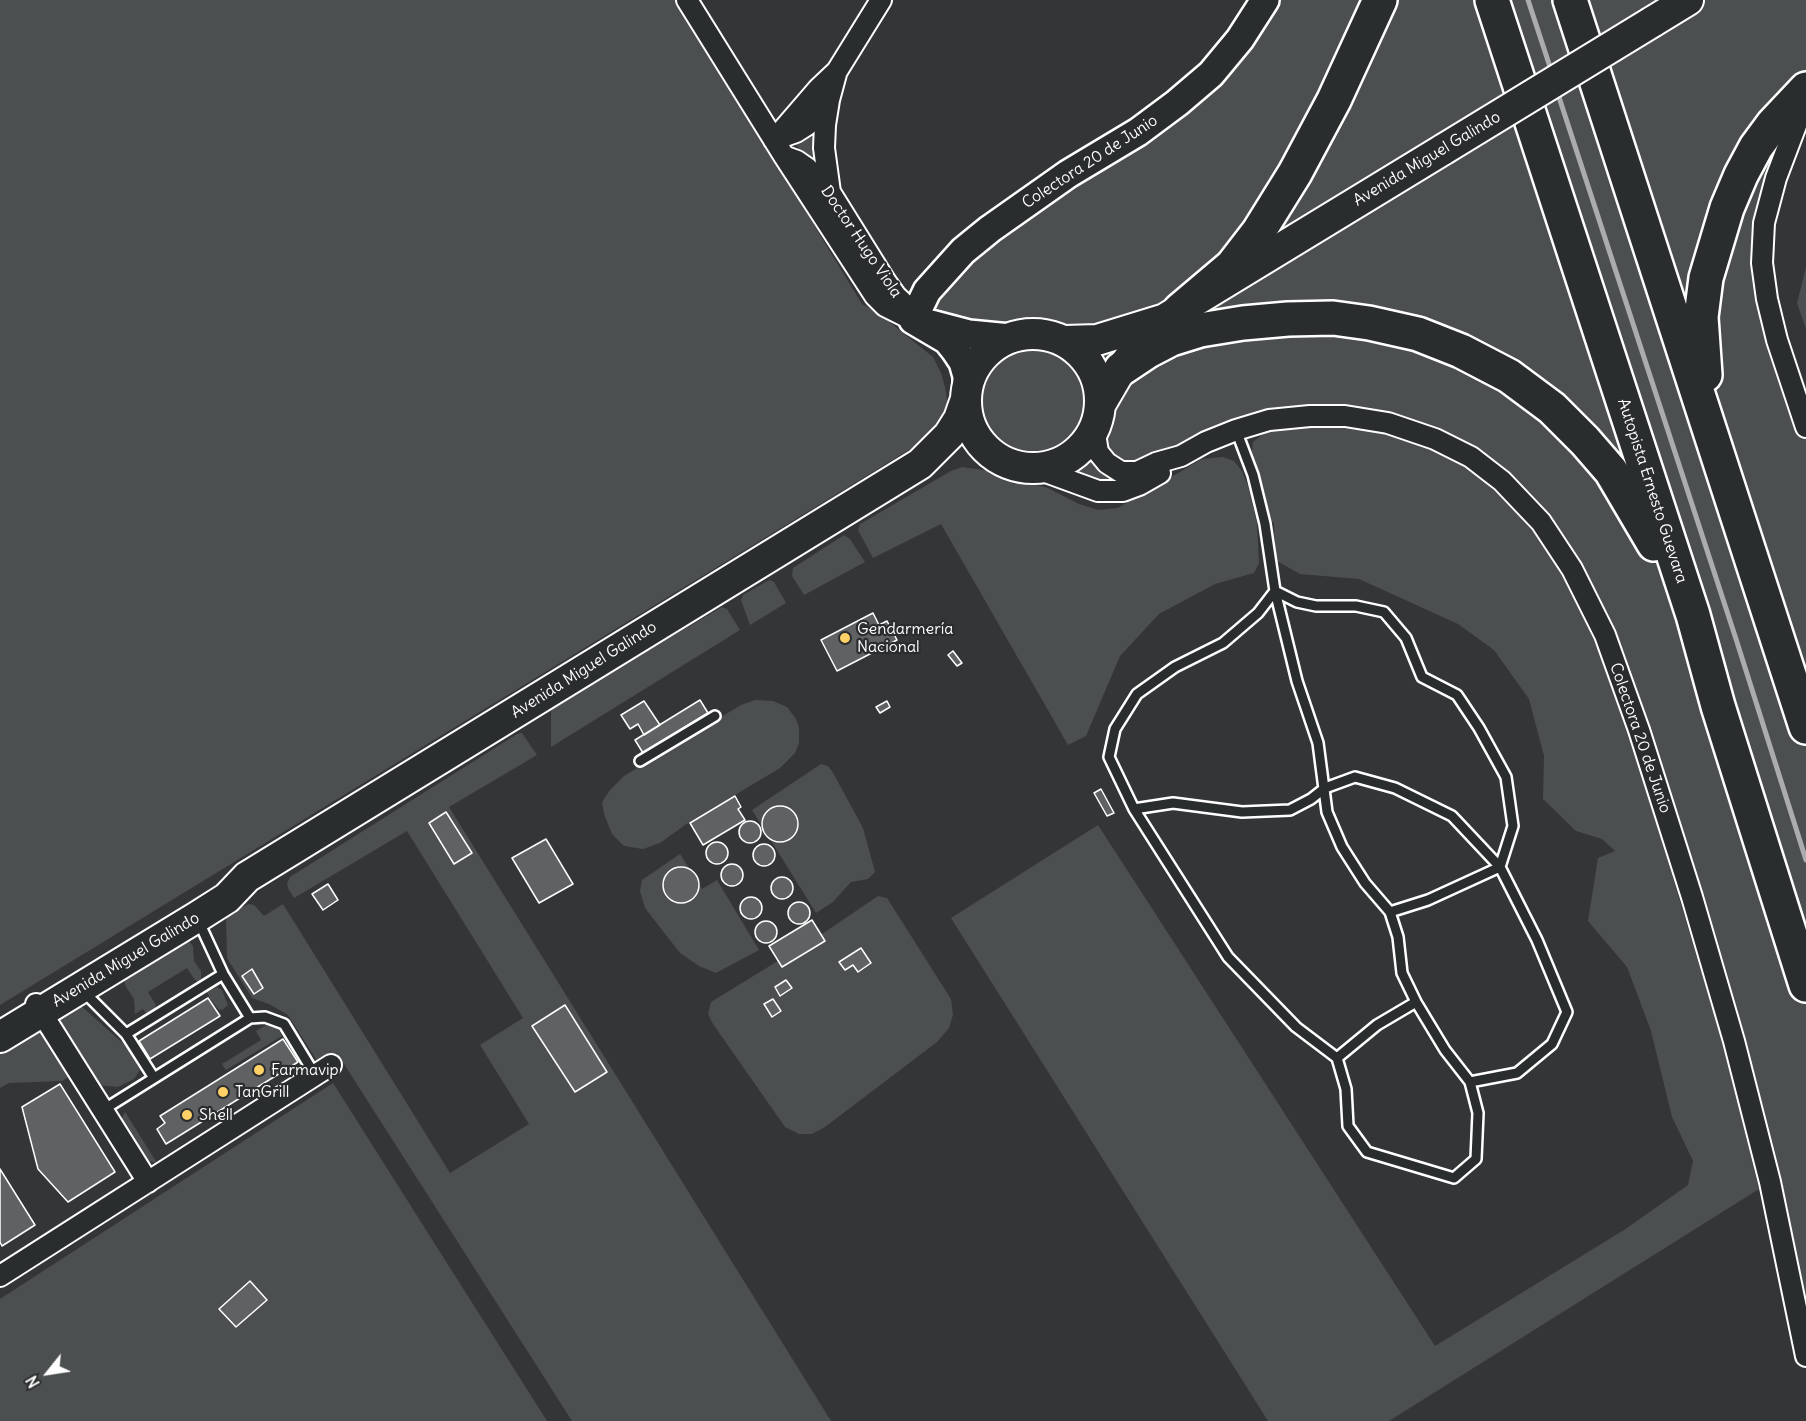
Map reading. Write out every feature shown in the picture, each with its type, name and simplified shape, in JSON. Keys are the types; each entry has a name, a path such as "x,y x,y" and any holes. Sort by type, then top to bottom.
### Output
{"highway":[{"path":"1173,314 1232,266 1259,231 1295,174 1328,111 1380,0"},
{"name":"Autopista Ernesto Guevara","path":"1492,0 1693,615 1718,706 1806,985"},
{"path":"1570,0 1806,727"},
{"path":"1716,448 1705,379 1701,316 1706,278 1727,208 1741,175 1756,147 1773,124 1806,88"},
{"path":"1121,369 1171,339 1200,330 1243,322 1288,319 1333,318 1369,323 1418,334 1461,351 1509,376 1552,408 1585,441 1611,471 1633,505 1693,615"}],"main road":[{"name":"Colectora 20 de Junio","path":"914,317 927,291 963,250 1068,174 1138,132 1211,74 1240,39 1265,0"},
{"name":"Avenida Miguel Galindo","path":"1098,414 1121,369 1142,342 1173,314 1688,0"},
{"name":"Avenida Miguel Galindo","path":"1065,341 1097,340 1173,314"},
{"name":"Doctor Hugo Viola","path":"914,317 953,331 1010,338"},
{"name":"Doctor Hugo Viola","path":"914,317 947,340 955,350 963,362 967,376 967,395"},
{"path":"1028,333 1047,335 1065,341 1080,352 1092,368 1098,386 1098,414 1089,437 1079,450 1051,465 1035,468 1009,463 987,449 971,426 967,395 972,373 981,358 994,346 1010,338 1028,333"},
{"name":"Avenida Miguel Galindo","path":"0,1020 80,988 227,898 247,877 920,464 949,435 959,419 967,395"},
{"name":"Avenida Miguel Galindo","path":"920,464 963,451 987,449"},
{"name":"Avenida Miguel Galindo","path":"0,1037 37,1006 219,884 247,877"}],"street":[{"name":"Doctor Hugo Viola","path":"687,0 874,296 885,306 914,317"},
{"path":"779,148 818,89 837,71 881,0"},
{"path":"830,192 824,148 829,100 837,71"},
{"path":"1806,99 1776,178 1764,223 1762,263 1767,299 1777,340 1806,427"},
{"path":"779,148 807,125 829,100"},
{"name":"Doctor Hugo Viola","path":"779,148 807,168 830,192 886,282 914,317"},
{"name":"Colectora 20 de Junio","path":"1098,414 1098,452 1107,463 1121,472 1137,472 1156,463 1181,456"},
{"name":"Colectora 20 de Junio","path":"1035,468 1098,491 1123,491 1160,473 1181,456 1206,442 1236,430 1269,420 1310,416 1345,416 1388,423 1435,439 1471,457 1502,481 1541,522 1572,569 1605,635 1639,730 1696,908 1734,1041 1770,1182 1806,1356"},
{"path":"37,1006 148,1182"},
{"path":"0,1276 323,1070"}],"lane":[{"path":"1236,430 1253,475 1265,524 1275,591 1297,681 1318,743 1327,812 1342,847 1365,883 1390,912 1398,937 1402,974 1416,1002 1445,1050 1470,1082 1478,1113 1476,1159 1454,1178 1366,1152 1348,1126 1346,1089 1337,1058 1296,1027 1228,957 1134,809 1110,757 1115,729 1137,694 1175,667 1223,643 1258,613 1275,591"},
{"path":"1275,591 1297,603 1316,606 1356,606 1384,612 1406,638 1422,677 1456,695 1479,728 1506,777 1514,826 1500,867 1428,900 1390,912"},
{"path":"640,761 715,716"},
{"path":"1134,809 1173,803 1242,812 1290,810 1311,799 1325,788 1355,777 1395,788 1452,816 1500,867 1537,940 1567,1012 1552,1044 1517,1073 1470,1082"},
{"path":"197,917 223,974 250,1018"},
{"path":"126,1034 223,974"},
{"path":"80,988 126,1034 154,1078"},
{"path":"1337,1058 1377,1025 1416,1002"},
{"path":"102,1110 250,1018 265,1017 284,1024 323,1070"}],"shaded area":[{"path":"0,0 677,0 862,304 877,312 933,357 945,387 948,419 919,450 917,445 0,1005"},
{"path":"1265,0 1806,0 1806,99 1762,263 1806,427 1806,1356 1770,1182 1639,730 1541,522 1435,439 1310,416 1156,463 1107,463 1098,386 1092,368 1080,353 1065,341 1047,335 1028,334 1010,338 926,321 927,291 1138,132"},
{"path":"818,129 818,164 815,166 796,145 796,141"},
{"path":"1806,267 1806,329 1797,303"},
{"path":"1034,347 1055,351 1072,363 1084,380 1088,401 1084,422 1072,439 1055,451 1034,455 1013,451 996,439 984,422 980,401 984,380 996,363 1013,351"},
{"path":"1331,425 1391,432 1434,447 1471,470 1513,508 1544,545 1572,592 1604,662 1636,756 1721,1037 1759,1189 1389,1421 1268,1421 951,918 1098,825 1435,1346 1624,1230 1688,1185 1693,1161 1672,1117 1651,1031 1627,967 1588,921 1598,858 1615,851 1602,839 1576,831 1543,799 1544,756 1529,699 1494,650 1458,624 1359,579 1300,574 1275,560 1274,523 1269,519 1265,493 1252,452 1253,442 1262,435 1279,428"},
{"path":"1089,449 1098,468 1123,480 1112,486 1076,476 1069,469 1080,461"},
{"path":"1223,457 1234,461 1242,471 1248,486 1257,523 1259,563 1254,573 1215,584 1159,614 1120,656 1086,736 1068,745 941,524 873,558 858,530 860,524 951,471 962,467 990,471 1015,484 1029,483 1048,488 1079,504 1098,510 1118,508 1202,459"},
{"path":"844,535 850,539 865,562 804,595 792,576 793,568"},
{"path":"769,580 774,582 786,603 750,625 741,600 743,595"},
{"path":"722,607 727,609 740,630 551,747 551,712 554,706"},
{"path":"755,700 773,701 787,707 796,719 799,728 799,743 795,753 780,768 685,825 660,843 643,849 624,846 612,834 604,814 602,802 610,790 624,776 741,705"},
{"path":"522,733 537,755 449,807 831,1421 572,1421 337,1053 319,1064 288,1015 269,1004 252,998 227,958 226,916 229,913 249,904 254,905 264,916 283,904 450,1173 529,1124 480,1045 523,1018 407,831 294,898 287,884 290,877"},
{"path":"821,764 828,766 832,771 863,828 875,872 868,879 851,882 833,902 816,913 752,810"},
{"path":"680,854 702,889 717,880 759,950 716,973 699,966 680,953 645,908 640,891 642,880"},
{"path":"878,896 887,898 951,999 953,1015 949,1028 937,1042 825,1127 812,1134 799,1134 785,1127 713,1024 708,1014 711,1002 825,932"},
{"path":"184,940 189,941 193,946 194,961 201,971 201,979 195,980 187,968 148,992 156,1005 154,1010 146,1013 143,1009 135,1014 134,999 124,980 126,975"},
{"path":"217,987 222,990 228,1005 222,1010 218,1009 207,992"},
{"path":"80,1005 125,1045 140,1070 134,1079 118,1087 97,1085 61,1026 61,1014"},
{"path":"266,1025 278,1029 282,1036 226,1070 222,1064 261,1040 256,1031"},
{"path":"37,1031 44,1035 70,1076 62,1081 9,1083 0,1088 0,1052"},
{"path":"333,1083 547,1421 0,1421 0,1299"},
{"path":"125,1112 157,1163 145,1160 120,1122"}],"building":[{"path":"873,613 879,625 887,621 897,640 837,671 821,640"},
{"path":"953,651 962,663 957,666 948,655"},
{"path":"700,700 708,713 643,753 635,740"},
{"path":"644,701 660,725 644,735 638,724 630,729 621,715"},
{"path":"887,701 890,707 880,713 876,707"},
{"path":"1101,789 1114,813 1107,816 1094,793"},
{"path":"735,796 741,807 738,809 745,820 703,845 690,823"},
{"path":"780,806 792,812 798,824 792,836 780,842 768,836 762,824 768,812"},
{"path":"446,812 472,853 454,864 429,823"},
{"path":"750,821 758,824 761,832 758,840 750,843 742,840 739,832 742,824"},
{"path":"546,839 573,884 539,903 512,858"},
{"path":"717,842 725,845 728,853 725,861 717,864 709,861 706,853 709,845"},
{"path":"764,844 772,847 775,855 772,863 764,866 756,863 753,855 756,847"},
{"path":"732,864 740,867 743,875 740,883 732,886 724,883 721,875 724,867"},
{"path":"681,867 693,873 699,885 693,897 681,903 669,897 663,885 669,873"},
{"path":"782,877 790,880 793,888 790,896 782,899 774,896 771,888 774,880"},
{"path":"328,884 338,900 323,910 312,894"},
{"path":"751,897 759,900 762,908 759,916 751,919 743,916 740,908 743,900"},
{"path":"799,902 807,905 810,913 807,921 799,924 791,921 788,913 791,905"},
{"path":"812,920 825,941 782,967 769,946"},
{"path":"766,921 774,924 777,932 774,940 766,943 758,940 755,932 758,924"},
{"path":"861,948 871,963 858,972 853,965 845,970 839,962"},
{"path":"252,969 263,988 254,994 242,976"},
{"path":"786,980 792,988 780,996 775,987"},
{"path":"208,998 220,1016 150,1059 139,1041"},
{"path":"773,999 781,1011 772,1017 764,1004"},
{"path":"565,1005 607,1072 575,1092 532,1026"},
{"path":"283,1039 298,1062 166,1144 157,1129 165,1123 160,1116"},
{"path":"60,1084 115,1172 68,1202 38,1169 22,1107"},
{"path":"0,1169 35,1225 2,1246 0,1242"},
{"path":"250,1281 267,1300 236,1327 219,1309"}],"waterway":[{"path":"1528,0 1552,73"},
{"path":"1557,91 1806,860"}],"place":[{"name":"Gendarmería Nacional","path":"845,638"},
{"name":"Farmavip","path":"259,1070"},
{"name":"TanGrill","path":"223,1092"},
{"name":"Shell","path":"187,1115"}]}
